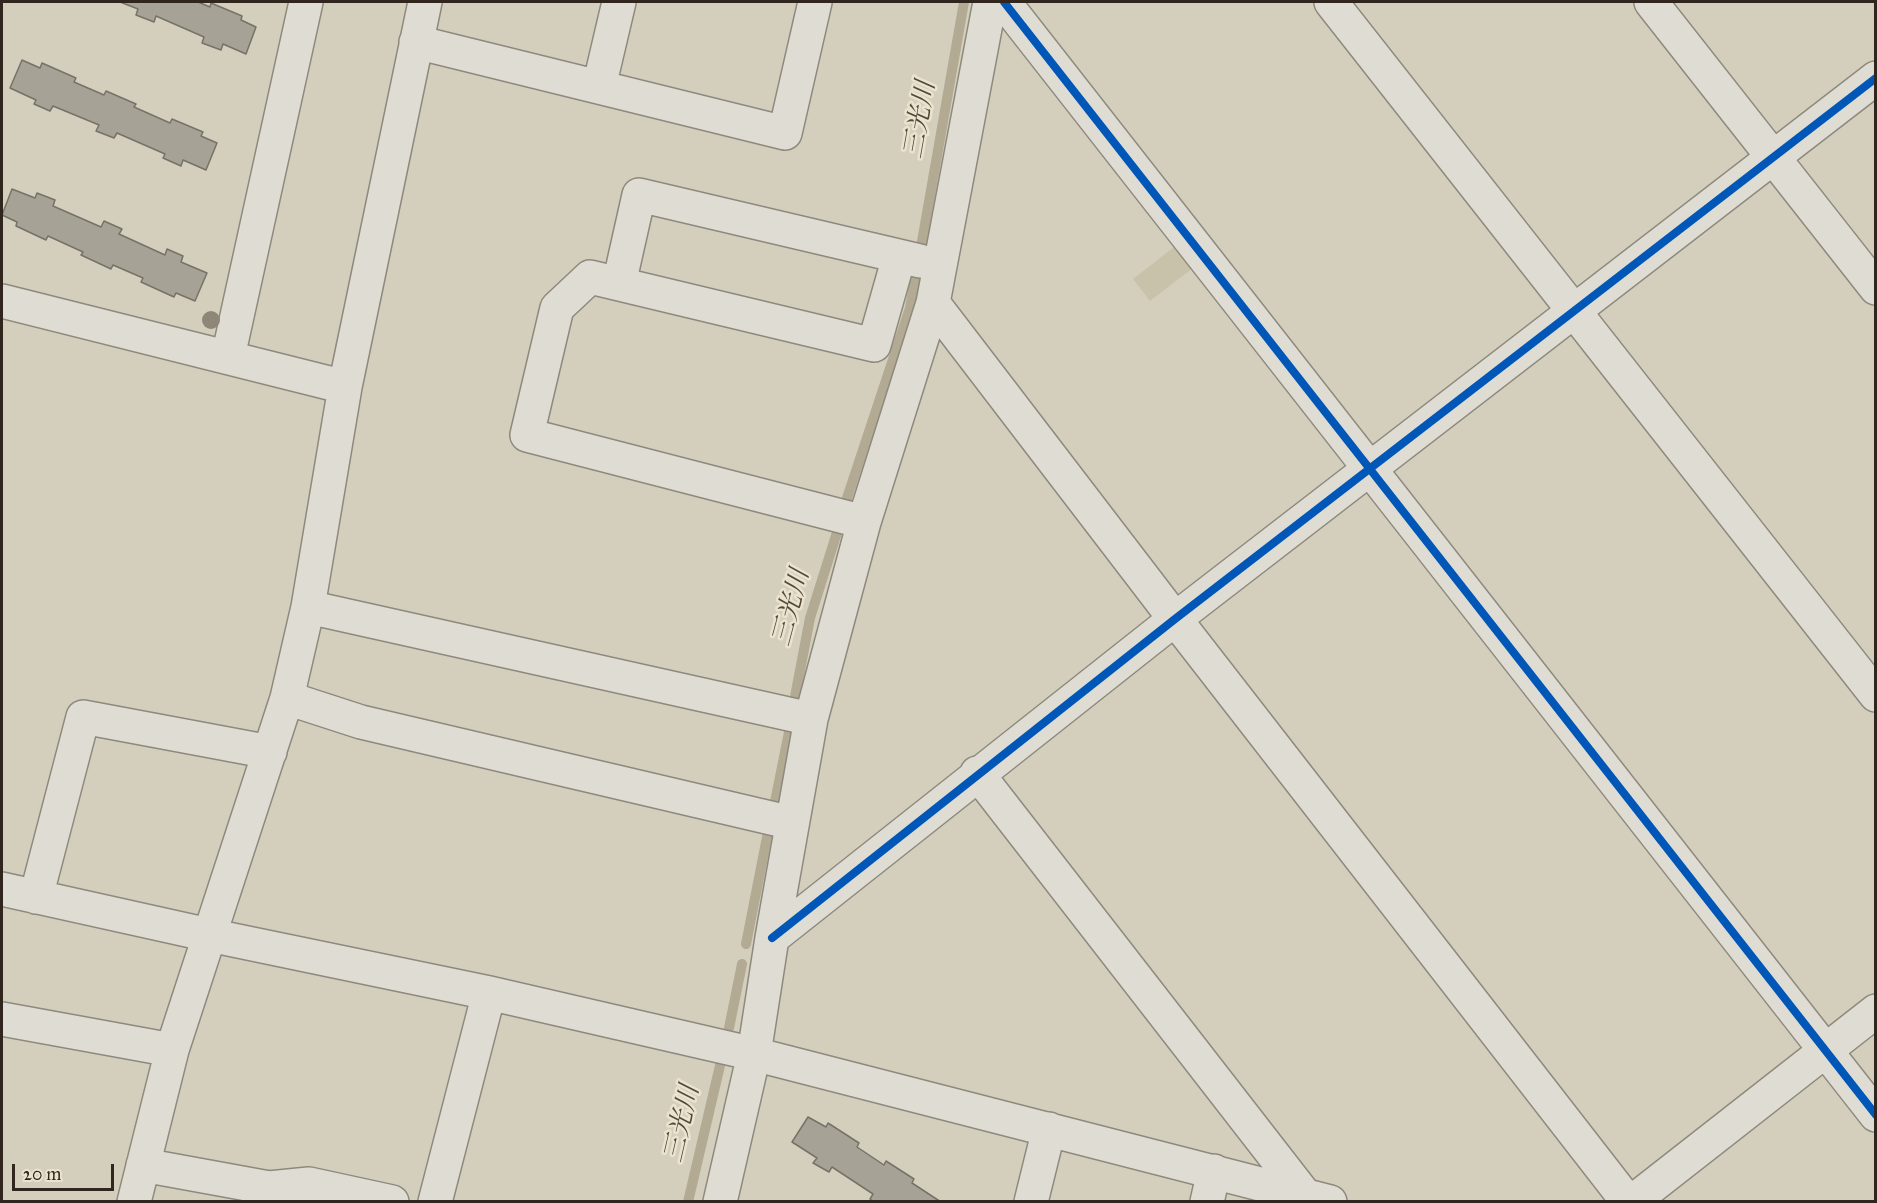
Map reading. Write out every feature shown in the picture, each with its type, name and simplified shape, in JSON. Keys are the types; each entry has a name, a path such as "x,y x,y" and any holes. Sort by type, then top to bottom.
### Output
{"street":[{"path":"228,357 306,2"},
{"path":"134,1202 172,1050 287,698 308,607 345,387 425,2"},
{"path":"599,87 619,2"},
{"path":"416,42 785,133 815,2"},
{"path":"720,1202 754,1054 811,719 864,522 933,303 990,2"},
{"path":"1005,2 1875,1115"},
{"path":"1331,2 1875,695"},
{"path":"1651,2 1875,288"},
{"path":"772,938 977,773 1875,78"},
{"path":"619,284 639,195 899,257 940,264"},
{"path":"864,522 527,435 557,308 590,277 874,345 899,257"},
{"path":"2,301 345,387"},
{"path":"933,303 1175,619 1630,1202 1875,1011"},
{"path":"308,607 811,719"},
{"path":"287,698 361,722 792,823"},
{"path":"36,897 83,717 270,752"},
{"path":"977,773 1317,1198"},
{"path":"2,889 489,993 754,1054 1049,1129 1210,1186 1317,1198"},
{"path":"435,1202 489,993"},
{"path":"2,1019 172,1050"},
{"path":"1030,1202 1049,1129"},
{"path":"143,1165 269,1188 309,1184 392,1202"}],"shaded area":[{"path":"1179,243 1197,265 1150,301 1133,279"}],"building":[{"path":"120,2 198,2 210,7 211,3 242,16 241,20 256,27 246,54 223,44 221,50 202,43 204,37 156,16 154,22 136,15 138,9"},
{"path":"22,60 40,68 42,63 76,78 74,82 104,95 106,91 170,123 172,119 203,132 201,136 217,143 206,170 183,160 181,166 163,158 165,154 117,133 114,138 96,131 99,125 53,106 50,111 34,104 36,100 10,88"},
{"path":"12,189 35,198 37,193 55,200 53,206 101,227 104,221 122,229 119,234 165,255 167,249 183,256 181,262 207,273 195,301 176,293 174,297 141,282 143,278 113,265 111,269 81,255 83,252 48,236 46,240 16,226 17,222 2,215"},
{"path":"808,1117 826,1127 828,1123 859,1143 857,1147 884,1165 886,1161 914,1179 912,1183 941,1202 874,1202 870,1199 873,1194 832,1167 829,1172 813,1163 817,1158 792,1142"}],"waterway":[{"name":"三光川","path":"921,247 964,2"},
{"name":"三光川","path":"846,501 910,308 916,273"},
{"name":"三光川","path":"794,702 810,618 839,526"},
{"name":"三光川","path":"775,802 790,727"},
{"name":"三光川","path":"746,944 769,827"},
{"name":"三光川","path":"729,1028 742,964"},
{"name":"三光川","path":"688,1202 722,1057"}],"cycle path":[{"path":"1004,2 1876,1115"},
{"path":"772,938 1175,619 1876,78"}]}
